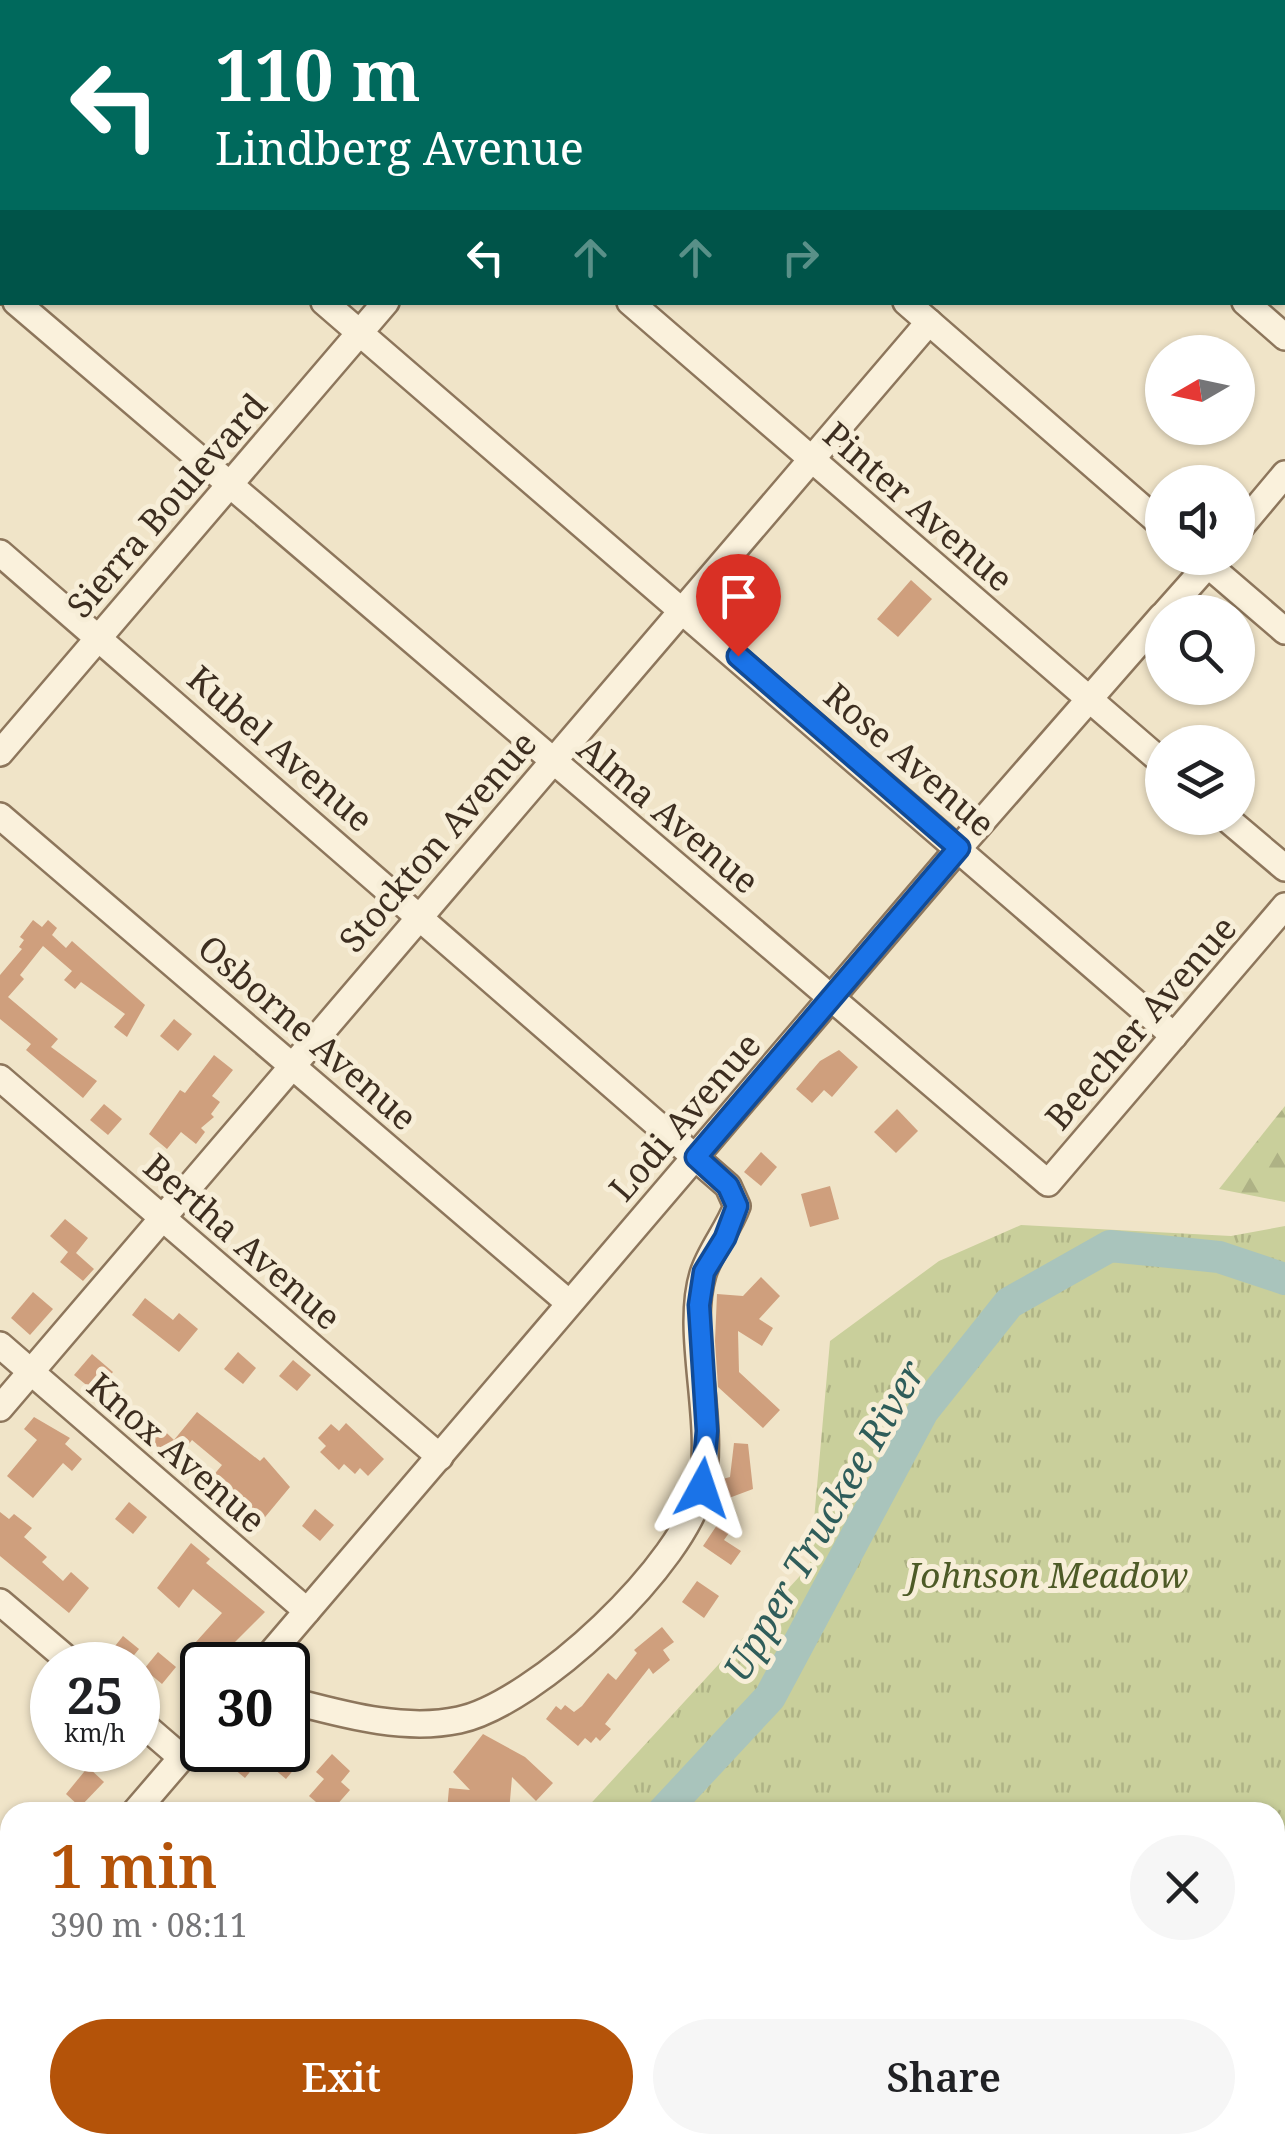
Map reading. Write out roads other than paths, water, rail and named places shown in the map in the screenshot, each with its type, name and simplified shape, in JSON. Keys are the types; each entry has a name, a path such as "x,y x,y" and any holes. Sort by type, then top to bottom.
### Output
{"street":[{"name":"Alma Avenue","path":"19,305 1048,1183"},
{"name":"Rose Avenue","path":"327,305 683,608 1174,1036"},
{"name":"Sierra Boulevard","path":"0,752 383,305"},
{"name":"Pinter Avenue","path":"633,305 1145,747"},
{"path":"909,305 1145,510"},
{"path":"1248,305 1285,337"},
{"name":"Stockton Avenue","path":"0,1408 929,322"},
{"path":"1255,510 1285,474"},
{"name":"Kubel Avenue","path":"0,553 696,1157 728,1186 737,1206 725,1238 704,1272 699,1305 707,1431 702,1488 678,1540 642,1587 570,1654 497,1709 456,1721 404,1722 348,1716 310,1706"},
{"name":"Lodi Avenue","path":"1179,595 1195,575"},
{"path":"1223,575 1285,631"},
{"name":"Lodi Avenue","path":"281,1642 1145,636"},
{"name":"Osborne Avenue","path":"0,816 569,1303"},
{"path":"1246,835 1285,868"},
{"name":"Beecher Avenue","path":"1048,1183 1285,906"},
{"name":"Bertha Avenue","path":"0,1078 440,1457"},
{"name":"Knox Avenue","path":"0,1345 307,1611"},
{"path":"0,1602 47,1642"},
{"path":"160,1739 180,1756"},
{"path":"144,1802 180,1760"}],"waterway":[{"name":"Upper Truckee River","path":"672,1802 770,1697 923,1411 1009,1303 1110,1246 1219,1257 1285,1279"}],"park label":[{"name":"Johnson Meadow","path":"1048,1574"}]}
